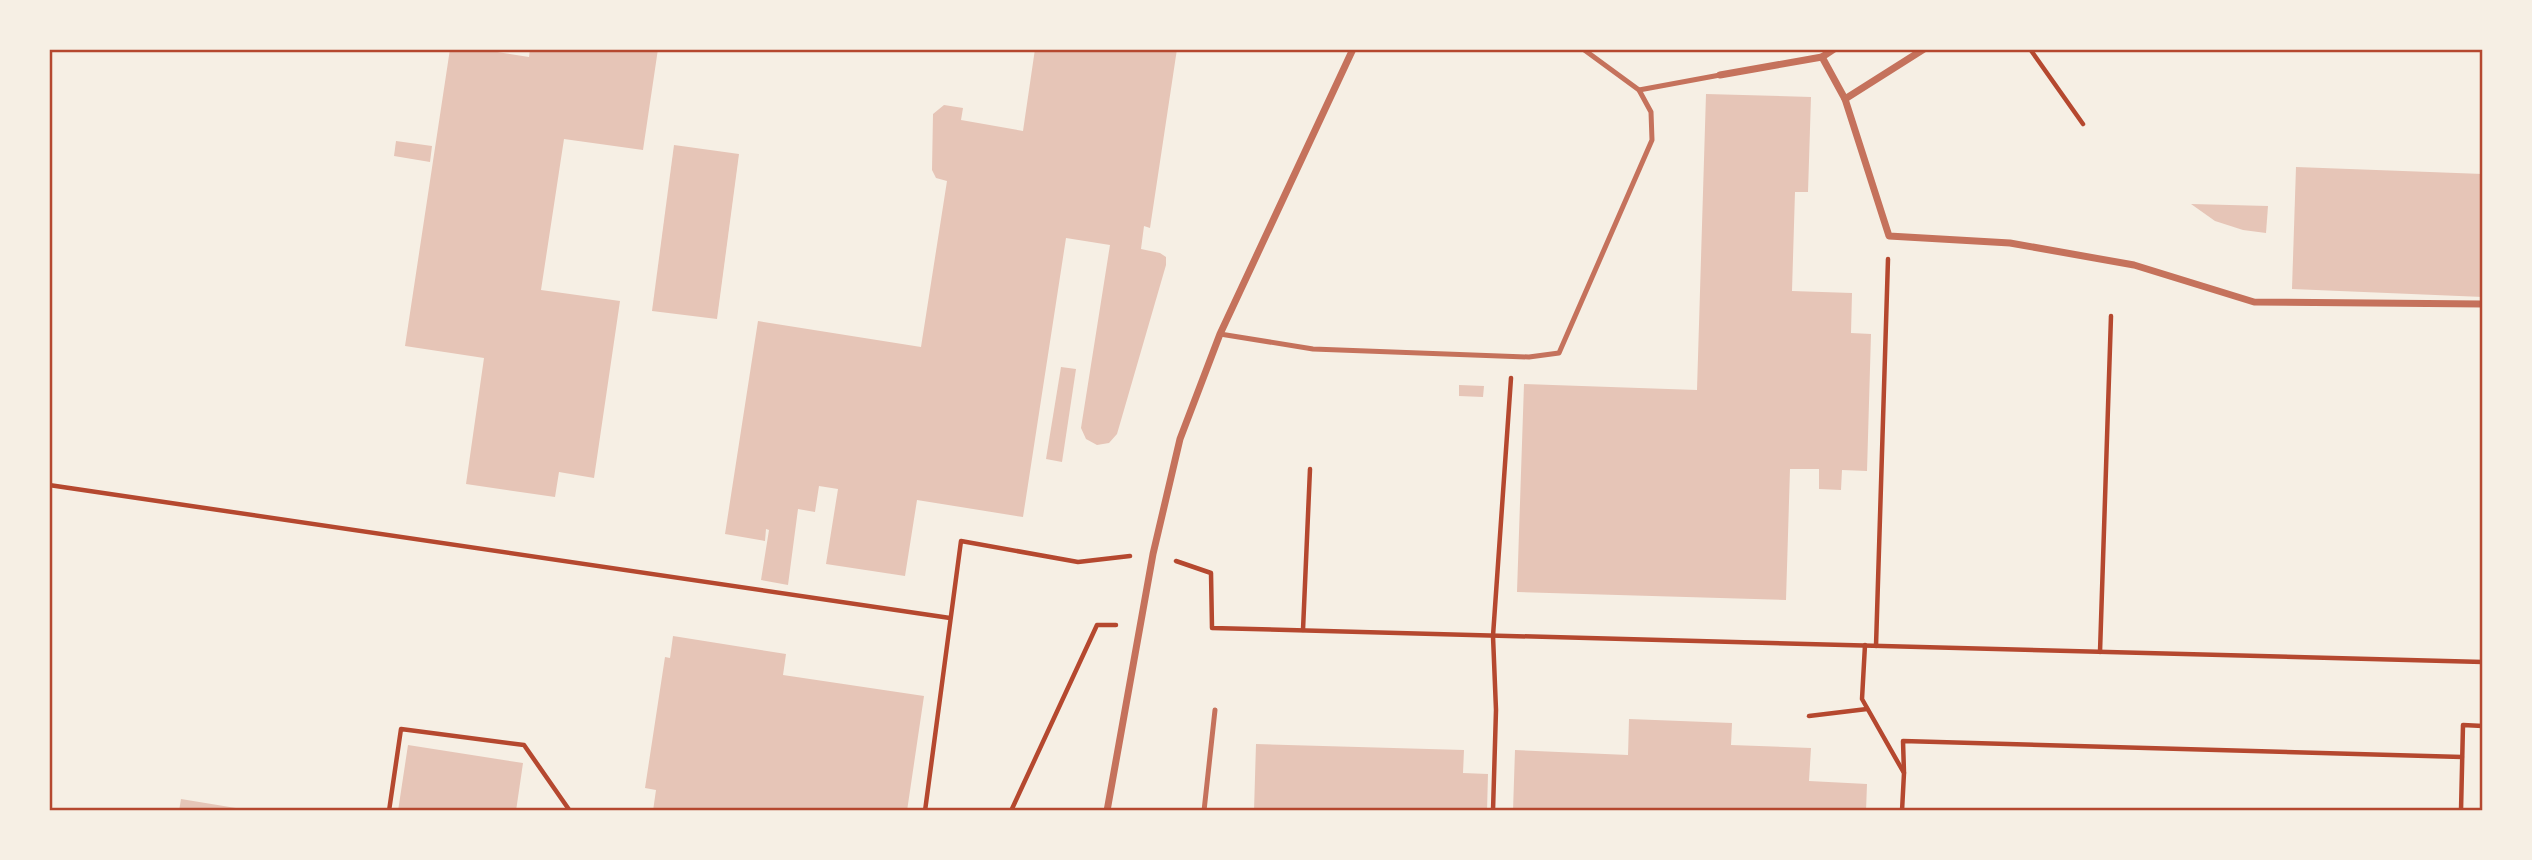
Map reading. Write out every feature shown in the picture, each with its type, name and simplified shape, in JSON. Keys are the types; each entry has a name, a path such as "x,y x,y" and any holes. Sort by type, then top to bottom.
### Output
{"street":[{"path":"1107,811 1153,554 1180,439 1220,334 1353,49"},
{"path":"1720,75 1822,57 1834,49"},
{"path":"1844,99 1924,49"},
{"path":"1822,57 1844,99 1889,236 2010,243 2134,265 2254,302 2483,304"}],"lane":[{"path":"1220,334 1312,349 1513,356 1559,353 1651,139 1651,112 1639,90 1583,49"},
{"path":"1639,90 1720,75"},
{"path":"1204,811 1215,710"}],"path":[{"path":"2030,49 2083,124"},
{"path":"1876,646 1889,236"},
{"path":"2100,652 2111,316"},
{"path":"1493,811 1496,710 1493,636 1513,356"},
{"path":"1303,630 1310,469"},
{"path":"49,485 950,618"},
{"path":"925,811 961,541 1078,562 1153,554 1211,573 1212,628 2483,662"},
{"path":"1011,811 1097,625 1140,625"},
{"path":"1865,645 1862,699 1904,773"},
{"path":"1809,716 1868,709"},
{"path":"2461,811 2463,726 2483,726"},
{"path":"389,811 401,729 524,745 570,811"},
{"path":"1902,811 1903,741 2462,757"}],"building":[{"path":"450,49 478,49 529,57 530,49 658,49 643,150 564,139 541,290 620,301 594,478 559,472 555,497 466,484 484,358 405,346"},
{"path":"1035,49 1177,49 1150,228 1144,226 1141,249 1160,253 1166,257 1166,265 1117,434 1109,443 1097,445 1086,439 1081,428 1110,245 1066,238 1023,517 917,500 905,576 826,564 838,489 819,486 815,512 798,509 788,585 761,580 769,530 766,529 765,541 725,534 758,321 921,347 947,181 936,178 932,170 933,114 944,105 963,108 961,120 1023,131"},
{"path":"1706,94 1811,97 1808,192 1795,192 1792,291 1852,293 1851,333 1871,334 1867,471 1842,470 1841,490 1819,489 1819,469 1790,469 1786,600 1517,592 1524,384 1697,390"},
{"path":"396,141 432,146 430,162 394,156"},
{"path":"674,145 739,154 717,319 652,311"},
{"path":"2296,167 2483,174 2483,297 2292,289"},
{"path":"2191,204 2268,206 2266,233 2243,230 2215,221"},
{"path":"1061,367 1076,369 1062,462 1046,459"},
{"path":"1459,385 1484,386 1483,397 1459,396"},
{"path":"673,636 786,654 783,675 924,696 907,811 653,811 656,790 645,788 665,657 670,658"},
{"path":"1629,719 1732,723 1731,745 1811,748 1809,781 1867,784 1866,811 1513,811 1515,750 1628,755"},
{"path":"1256,744 1464,750 1463,773 1488,774 1487,811 1254,811"},
{"path":"408,745 523,763 516,811 398,811"},
{"path":"181,799 248,810 248,811 179,811"}]}
